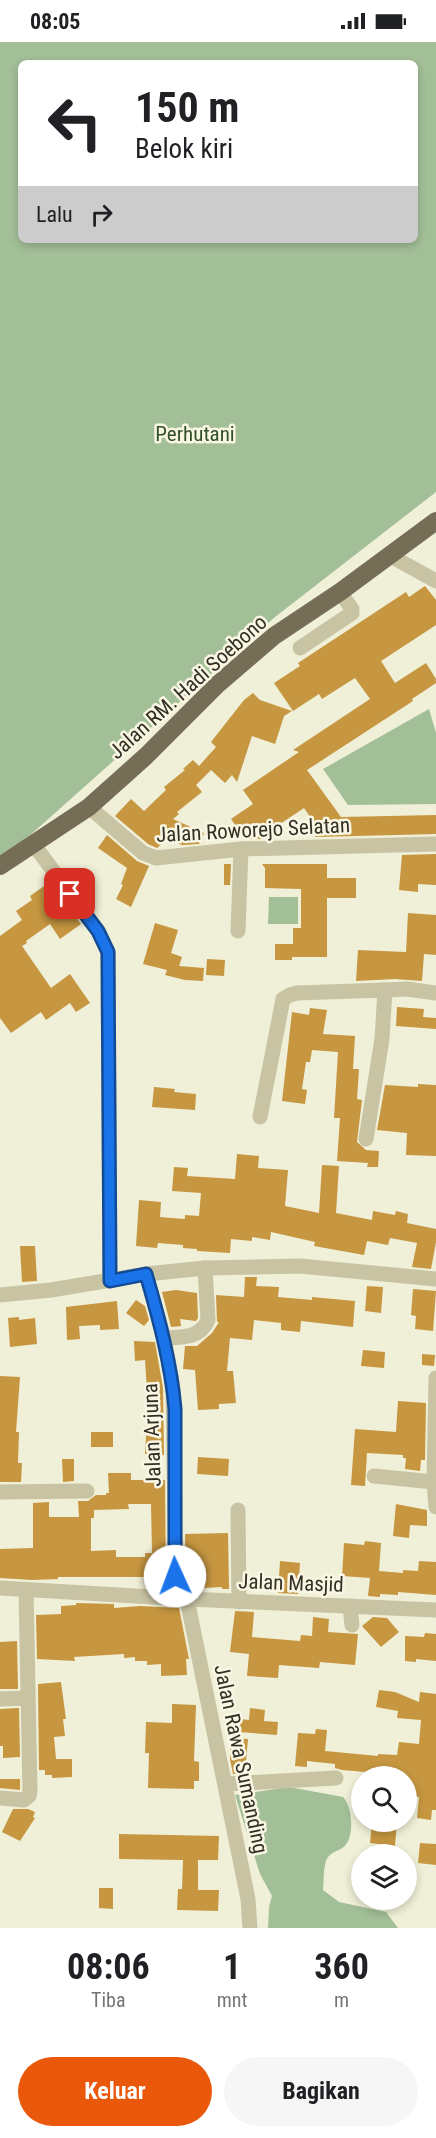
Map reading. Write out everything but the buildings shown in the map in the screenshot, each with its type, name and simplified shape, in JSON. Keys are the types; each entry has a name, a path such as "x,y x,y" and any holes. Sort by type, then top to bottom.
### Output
{"main road":[{"name":"Jalan RM. Hadi Soebono","path":"0,866 89,807 146,756 225,678 274,636 340,592 436,521"}],"street":[{"path":"389,555 436,581"},
{"path":"300,648 352,613 352,609 340,592"},
{"name":"Jalan Roworejo Selatan","path":"89,807 143,853 156,858 241,849 436,844"},
{"path":"34,845 98,931 108,952 110,1281"},
{"path":"238,931 241,849"},
{"path":"261,1117 284,999 297,993 406,989 436,993"},
{"path":"366,1139 382,1039 385,990"},
{"path":"0,1295 205,1268 300,1266 436,1280"},
{"path":"164,1338 191,1336 205,1326 208,1320 208,1301 205,1268"},
{"name":"Jalan Arjuna","path":"146,1274 164,1338 173,1387 175,1409 174,1554 181,1599"},
{"path":"436,1378 436,1507"},
{"path":"374,1476 435,1474"},
{"path":"0,1492 87,1491"},
{"path":"238,1510 239,1602"},
{"name":"Jalan Masjid","path":"0,1588 239,1602 436,1610"},
{"path":"0,1798 24,1800 29,1796 26,1590"},
{"name":"Jalan Rawa Sumanding","path":"181,1599 226,1784 248,1899 250,1928"},
{"path":"350,1606 352,1625"},
{"path":"0,1699 28,1698"},
{"path":"226,1784 336,1778"}],"green space":[{"name":"Perhutani","path":"0,42 436,42 436,492 275,617 9,854 0,859"},
{"path":"429,709 436,733 436,804 348,805 323,769"},
{"path":"269,897 298,897 298,924 268,924"},
{"path":"289,1787 343,1797 350,1813 351,1832 345,1846 330,1855 326,1861 323,1890 339,1902 351,1905 351,1910 386,1912 398,1928 268,1928 272,1896 260,1874 235,1795"}],"route":[{"path":"70,894 98,931 107,947 109,957 110,1281 146,1274 164,1338 175,1409 175,1576"}]}
